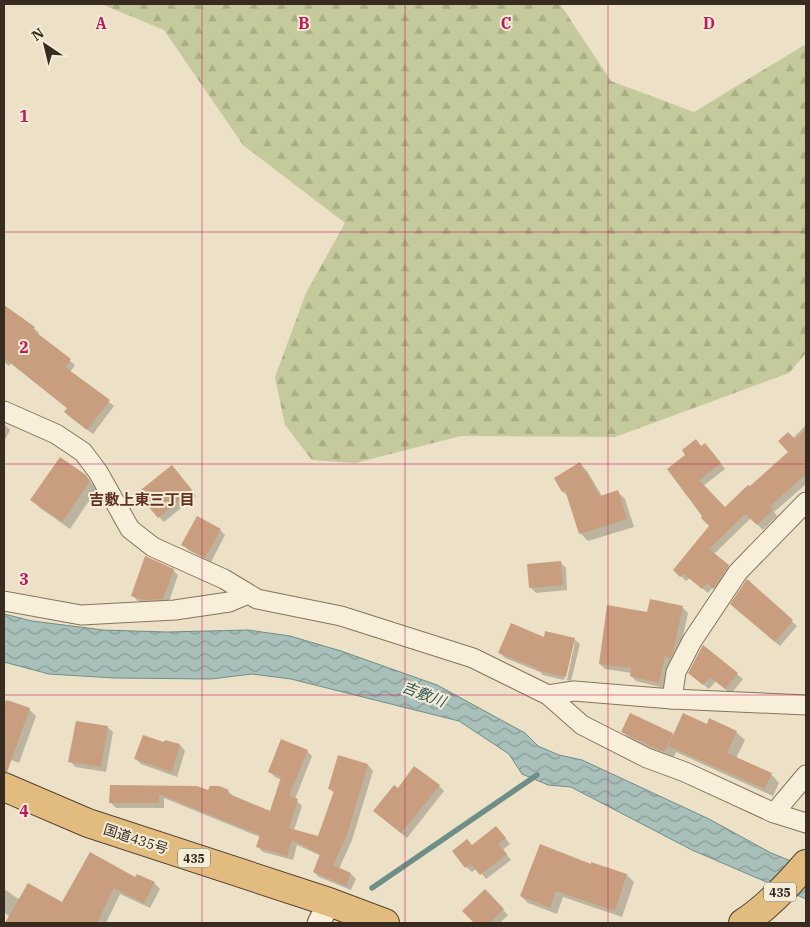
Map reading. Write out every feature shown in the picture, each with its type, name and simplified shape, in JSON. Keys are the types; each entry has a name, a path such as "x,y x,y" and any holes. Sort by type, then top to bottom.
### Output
{"highway":[{"name":"国道435号","path":"4,787 88,823 324,913 385,923"},
{"name":"435","path":"747,921 789,884 806,864"}],"street":[{"path":"4,411 56,434 82,452 98,472 130,529 153,547 224,579 257,599 340,616 473,658 548,695 582,725 647,758 685,772 774,813 806,823"},
{"path":"672,700 676,672 692,641 738,572 806,502"},
{"path":"4,601 81,615 175,610 229,602 248,594"},
{"path":"548,695 574,691 672,700 806,706"},
{"path":"774,813 806,775"}],"green space":[{"path":"101,4 560,4 611,81 694,112 806,44 806,353 789,373 615,437 461,436 355,463 312,460 285,425 275,377 306,293 345,223 243,145 164,30"}],"water":[{"name":"吉敷川","path":"4,614 32,621 103,630 167,632 248,630 290,636 341,651 437,685 525,733 538,746 559,755 582,760 709,819 771,853 806,867 806,899 692,850 571,787 548,785 522,774 509,754 459,721 291,679 252,674 211,679 115,678 49,674 4,662"}],"building":[{"path":"4,305 35,327 33,330 71,359 65,367 110,400 87,430 64,412 67,408 4,358"},
{"path":"806,429 806,474 770,506 773,510 757,525 745,514 709,549 729,565 713,589 707,583 702,589 684,574 680,577 673,570 709,526 701,518 702,516 667,469 685,455 682,450 696,439 701,446 705,443 721,463 699,480 725,507 788,452 778,441 788,432 795,439"},
{"path":"60,457 86,475 90,481 62,522 30,500"},
{"path":"580,462 600,496 618,490 627,519 579,534 565,490 562,492 554,478"},
{"path":"172,465 192,490 158,518 137,493"},
{"path":"197,516 221,529 205,558 181,545"},
{"path":"145,556 174,569 163,599 144,600 131,596"},
{"path":"561,561 563,585 529,588 527,564"},
{"path":"747,579 793,620 775,642 730,604"},
{"path":"650,599 683,606 673,653 670,659 665,655 659,683 630,676 631,668 599,664 607,605 647,612"},
{"path":"511,623 544,637 545,631 575,638 566,677 536,670 537,668 498,653"},
{"path":"703,645 738,673 725,689 710,677 703,685 688,673"},
{"path":"7,700 30,708 7,772 4,772 4,708"},
{"path":"630,713 673,733 664,752 621,732"},
{"path":"683,713 707,724 709,718 737,731 727,753 772,773 765,789 668,746"},
{"path":"76,721 108,726 101,767 68,762"},
{"path":"143,735 164,742 165,740 180,744 172,772 134,759"},
{"path":"281,739 308,750 289,796 298,799 289,828 318,836 334,791 328,789 338,755 368,764 347,835 333,865 351,873 346,886 313,872 320,854 292,840 287,856 256,847 260,835 159,794 159,803 109,803 110,785 197,786 208,790 210,786 219,786 229,790 227,793 270,811 281,777 268,772"},
{"path":"414,766 440,785 401,833 373,811 394,785 398,788"},
{"path":"496,826 506,838 498,844 507,854 480,875 471,864 465,868 452,851 467,839 472,845"},
{"path":"540,844 591,864 591,862 627,874 615,911 556,891 550,908 520,896"},
{"path":"90,852 135,877 137,874 155,882 144,903 114,888 97,923 5,923 28,883 62,902"},
{"path":"485,889 504,909 489,923 474,923 462,911"}],"waterway":[{"path":"372,888 537,775"}],"district":[{"name":"吉敷上東三丁目","path":"142,499"}]}
